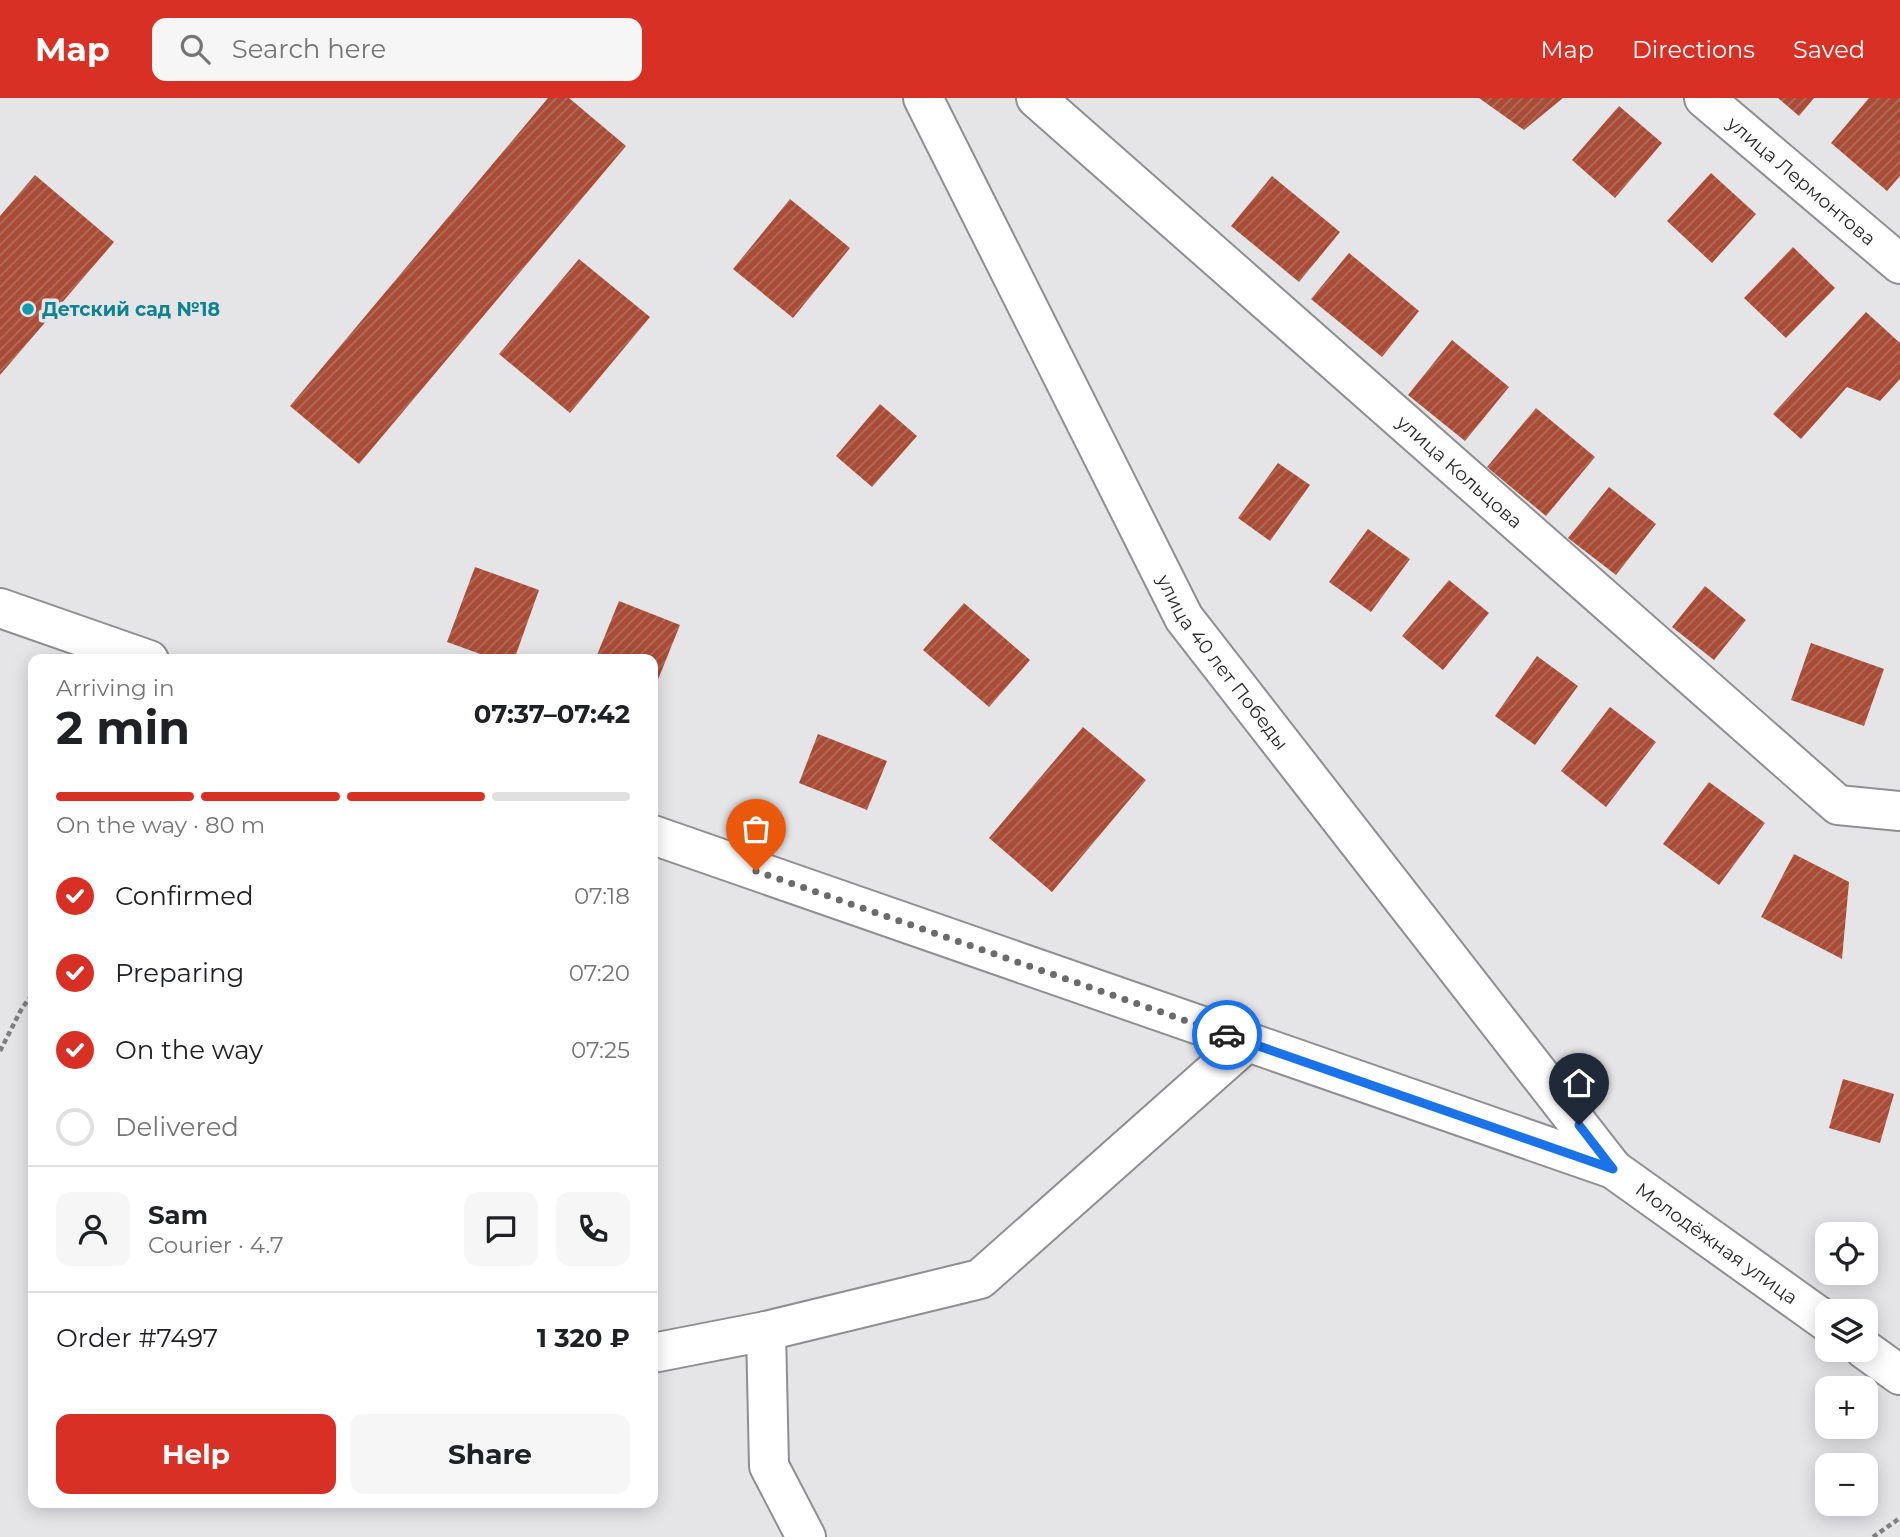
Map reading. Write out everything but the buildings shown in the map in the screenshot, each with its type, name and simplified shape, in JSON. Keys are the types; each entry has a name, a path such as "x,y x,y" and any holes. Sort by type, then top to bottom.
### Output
{"street":[{"name":"улица 40 лет Победы","path":"923,98 1184,618 1613,1169"},
{"name":"улица Кольцова","path":"1036,98 1838,806 1900,811"},
{"name":"улица Лермонтова","path":"1704,98 1900,264"},
{"path":"0,608 132,654"},
{"name":"Молодёжная улица","path":"658,837 1613,1169 1815,1313"},
{"path":"658,1352 766,1331 980,1279 1247,1042"},
{"path":"766,1331 769,1466 806,1537"},
{"path":"1878,1359 1900,1375"}],"path":[{"path":"0,1051 28,1000"},
{"path":"1873,1537 1900,1517"}],"way so far":[{"path":"756,871 1227,1035"}],"place":[{"name":"Детский сад №18","path":"28,309"}],"route":[{"path":"1227,1035 1613,1169 1579,1125"}]}
